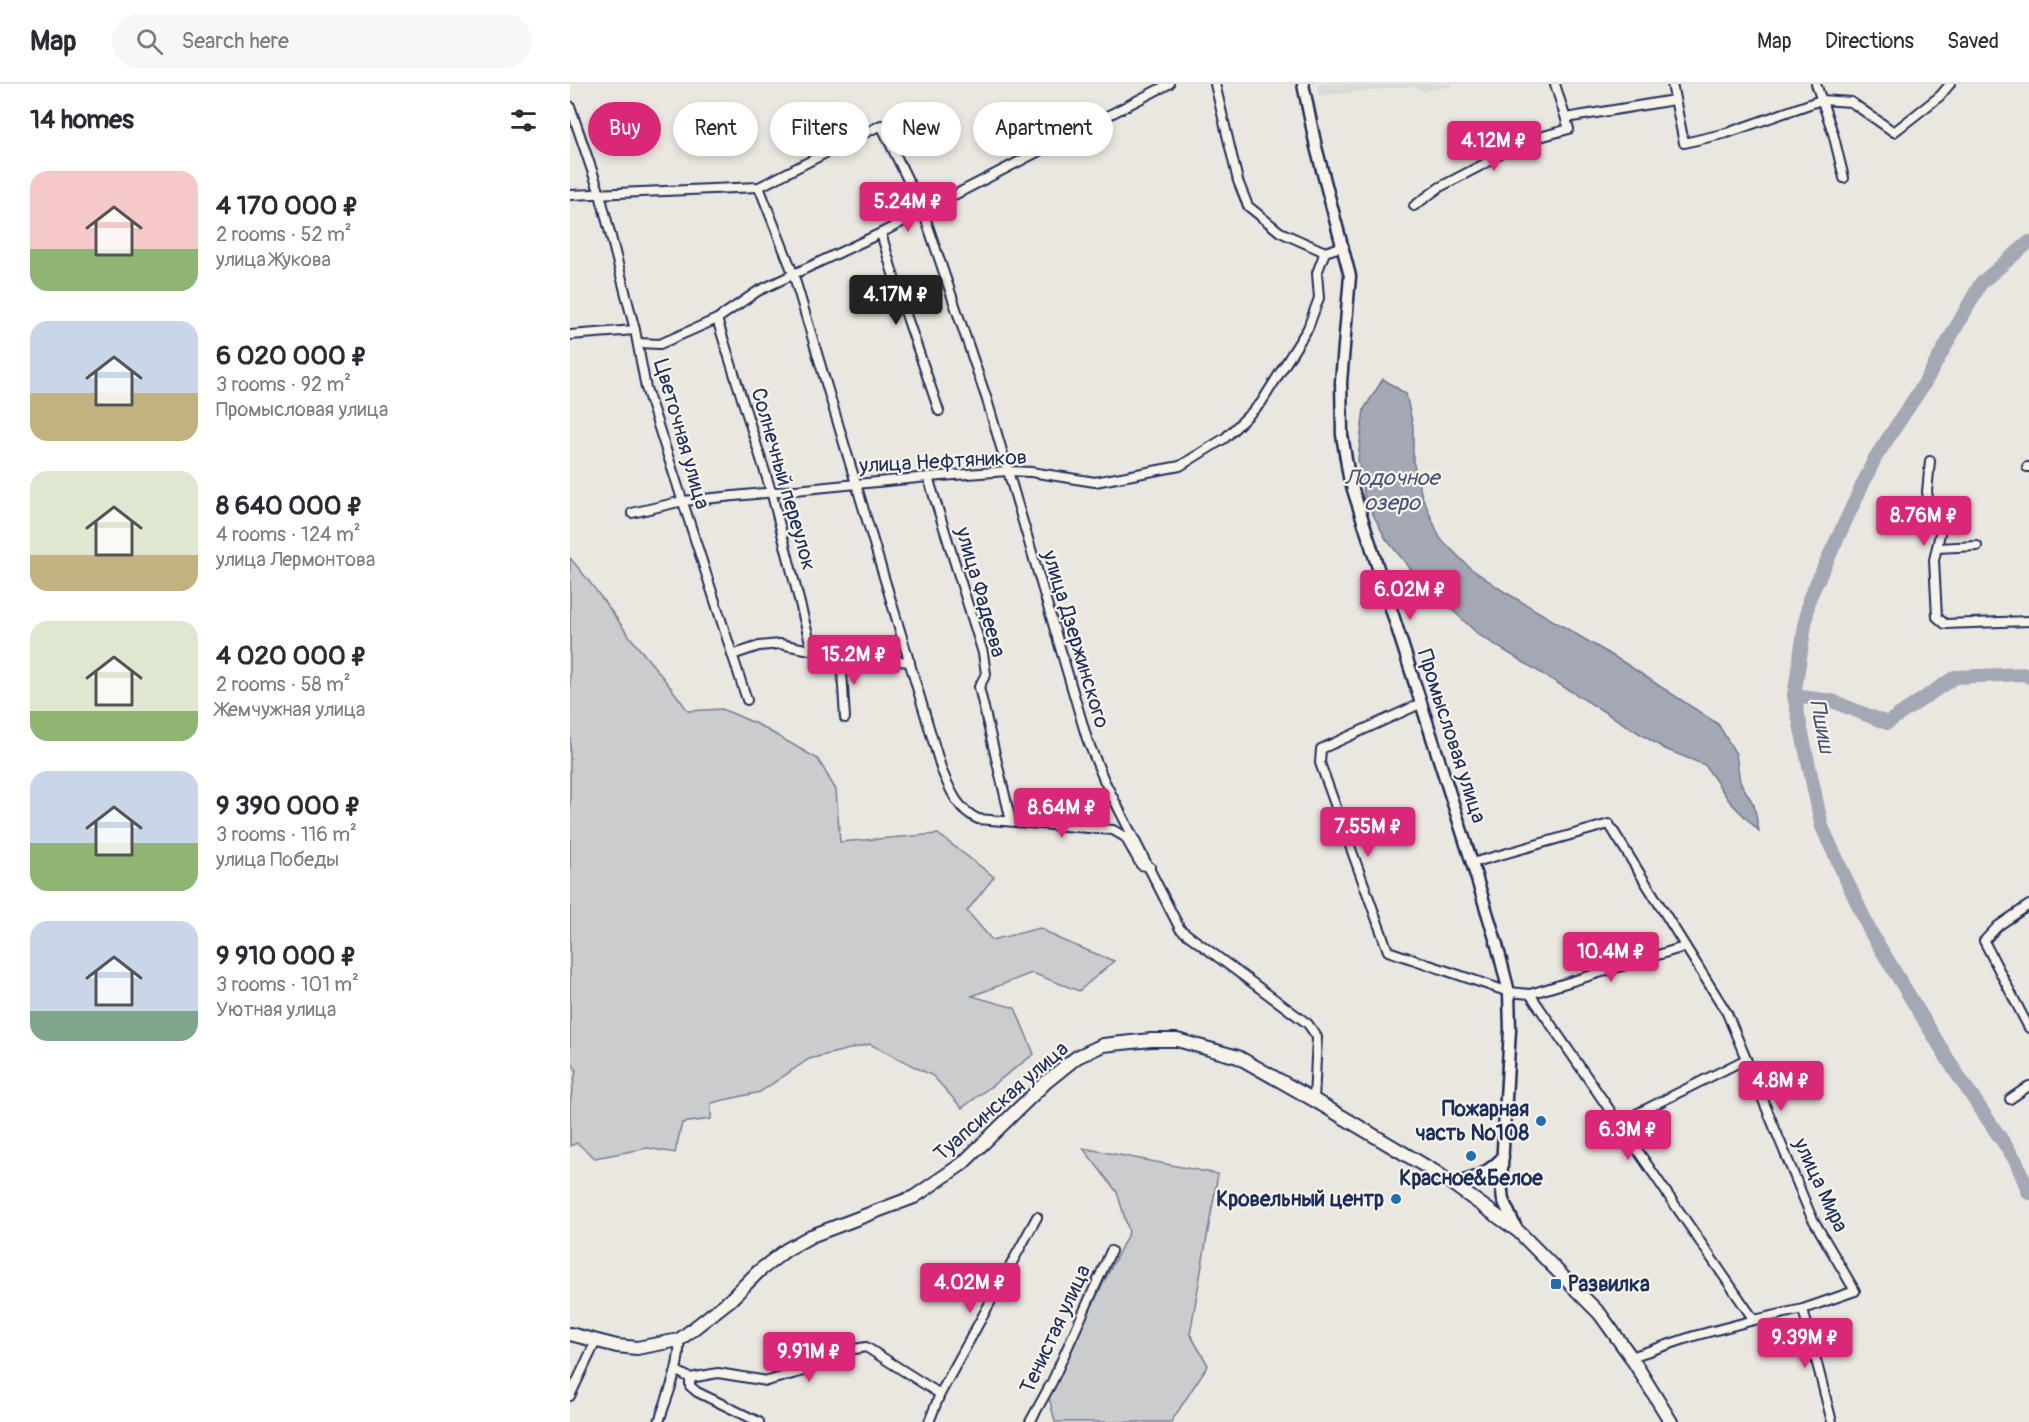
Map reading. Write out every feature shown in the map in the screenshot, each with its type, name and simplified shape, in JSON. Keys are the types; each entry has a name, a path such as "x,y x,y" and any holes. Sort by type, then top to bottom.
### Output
{"main road":[{"name":"Промысловая улица","path":"1303,84 1316,147 1344,246 1350,276 1341,392 1342,435 1349,477 1472,863 1509,992 1510,1030 1502,1182 1503,1200 1518,1232"},
{"name":"Туапсинская улица","path":"570,1334 637,1348 679,1340 722,1308 759,1270 786,1250 811,1236 914,1197 952,1170 1002,1126 1046,1082 1077,1057 1103,1045 1177,1040 1238,1057 1452,1183 1518,1232 1600,1314 1631,1357 1671,1422"},
{"path":"1452,1183 1468,1181 1481,1176 1503,1157"}],"street":[{"path":"638,343 660,344 717,319 758,291 881,233 1169,84"},
{"path":"1215,84 1238,181 1248,206 1280,232 1325,252 1344,246"},
{"path":"1414,206 1514,144 1569,129 1555,84"},
{"path":"1672,84 1684,143 1727,133 1821,100 1851,102 1894,132 1940,96 1950,84"},
{"path":"1816,84 1833,133 1844,178"},
{"path":"1566,118 1674,100"},
{"name":"Цветочная улица","path":"570,106 600,194 635,330 646,388 747,700"},
{"name":"улица Дзержинского","path":"759,187 881,125 923,211 987,400 1087,739 1104,780 1180,929 1308,1024 1317,1038 1314,1101"},
{"path":"570,195 759,187 793,273 942,771 954,799 966,813 978,819 1113,830 1125,837 1141,865 1150,867"},
{"path":"881,233 898,291 939,411"},
{"name":"улица Нефтяников","path":"633,513 683,501 857,483 1007,471 1031,472 1095,482 1180,466 1224,438 1261,403 1308,327 1318,298 1317,273 1325,252"},
{"name":"Солнечный переулок","path":"717,319 771,491 812,650"},
{"path":"570,335 635,330"},
{"path":"1930,461 1927,492 1931,514 1942,525 1934,560 1937,616 1946,624 2029,621"},
{"name":"улица Фадеева","path":"928,477 984,653 986,674 979,687 1011,821"},
{"path":"1937,548 1977,546"},
{"path":"732,655 759,646 780,644 841,656 910,662"},
{"path":"841,656 845,718"},
{"path":"1422,703 1321,749 1320,764 1388,951 1509,992 1530,994 1684,947"},
{"name":"улица Мира","path":"1472,863 1609,824 1727,1013 1811,1216 1855,1291 1803,1309"},
{"path":"2029,905 1998,926 1984,941 2029,1028"},
{"path":"1530,994 1754,1320"},
{"path":"1618,1123 1746,1059"},
{"path":"2010,1099 2029,1086"},
{"path":"929,1422 940,1394 1036,1217"},
{"name":"Тенистая улица","path":"1030,1422 1052,1382 1111,1251"},
{"path":"1631,1357 1694,1336 1803,1309 1832,1422"},
{"path":"658,1422 676,1371 680,1355 679,1340"},
{"path":"570,1396 596,1341"},
{"path":"676,1371 690,1377 718,1373 767,1381 804,1371 844,1351 866,1347 940,1394"},
{"path":"690,1377 690,1386 697,1392 759,1422"}],"shaded area":[{"path":"1318,84 1452,84 1452,86 1424,91 1412,86 1319,96"},
{"path":"570,558 688,711 722,709 757,724 818,759 836,790 840,842 938,834 994,877 967,911 992,940 1040,928 1059,939 1114,961 1079,991 1032,973 972,996 1015,1008 1034,1054 962,1108 933,1076 870,1044 809,1059 760,1092 711,1103 711,1119 682,1123 675,1153 648,1148 595,1158 577,1143 570,1146 570,1102 576,1070 570,1059"},
{"path":"1083,1148 1218,1174 1190,1334 1208,1365 1171,1422 1055,1422 1048,1393 1129,1232 1117,1192"}],"water":[{"name":"Лодочное озеро","path":"1383,379 1406,394 1413,426 1413,461 1422,496 1440,538 1470,568 1505,592 1623,662 1718,724 1736,754 1740,782 1754,805 1759,831 1730,802 1705,765 1665,749 1479,635 1419,579 1386,539 1365,499 1358,459 1364,409"}],"waterway":[{"name":"Пшиш","path":"2029,242 1981,283 1924,384 1875,458 1809,599 1794,696 1822,827 1870,931 1955,1071 2016,1161 2029,1193"},
{"path":"1794,696 1832,701 1887,723 1955,677 2025,674 2029,677"}],"place":[{"name":"Пожарная часть №108","path":"1541,1121"},
{"name":"Красное&Белое","path":"1471,1156"},
{"name":"Кровельный центр","path":"1396,1199"},
{"name":"Развилка","path":"1556,1284"}]}
